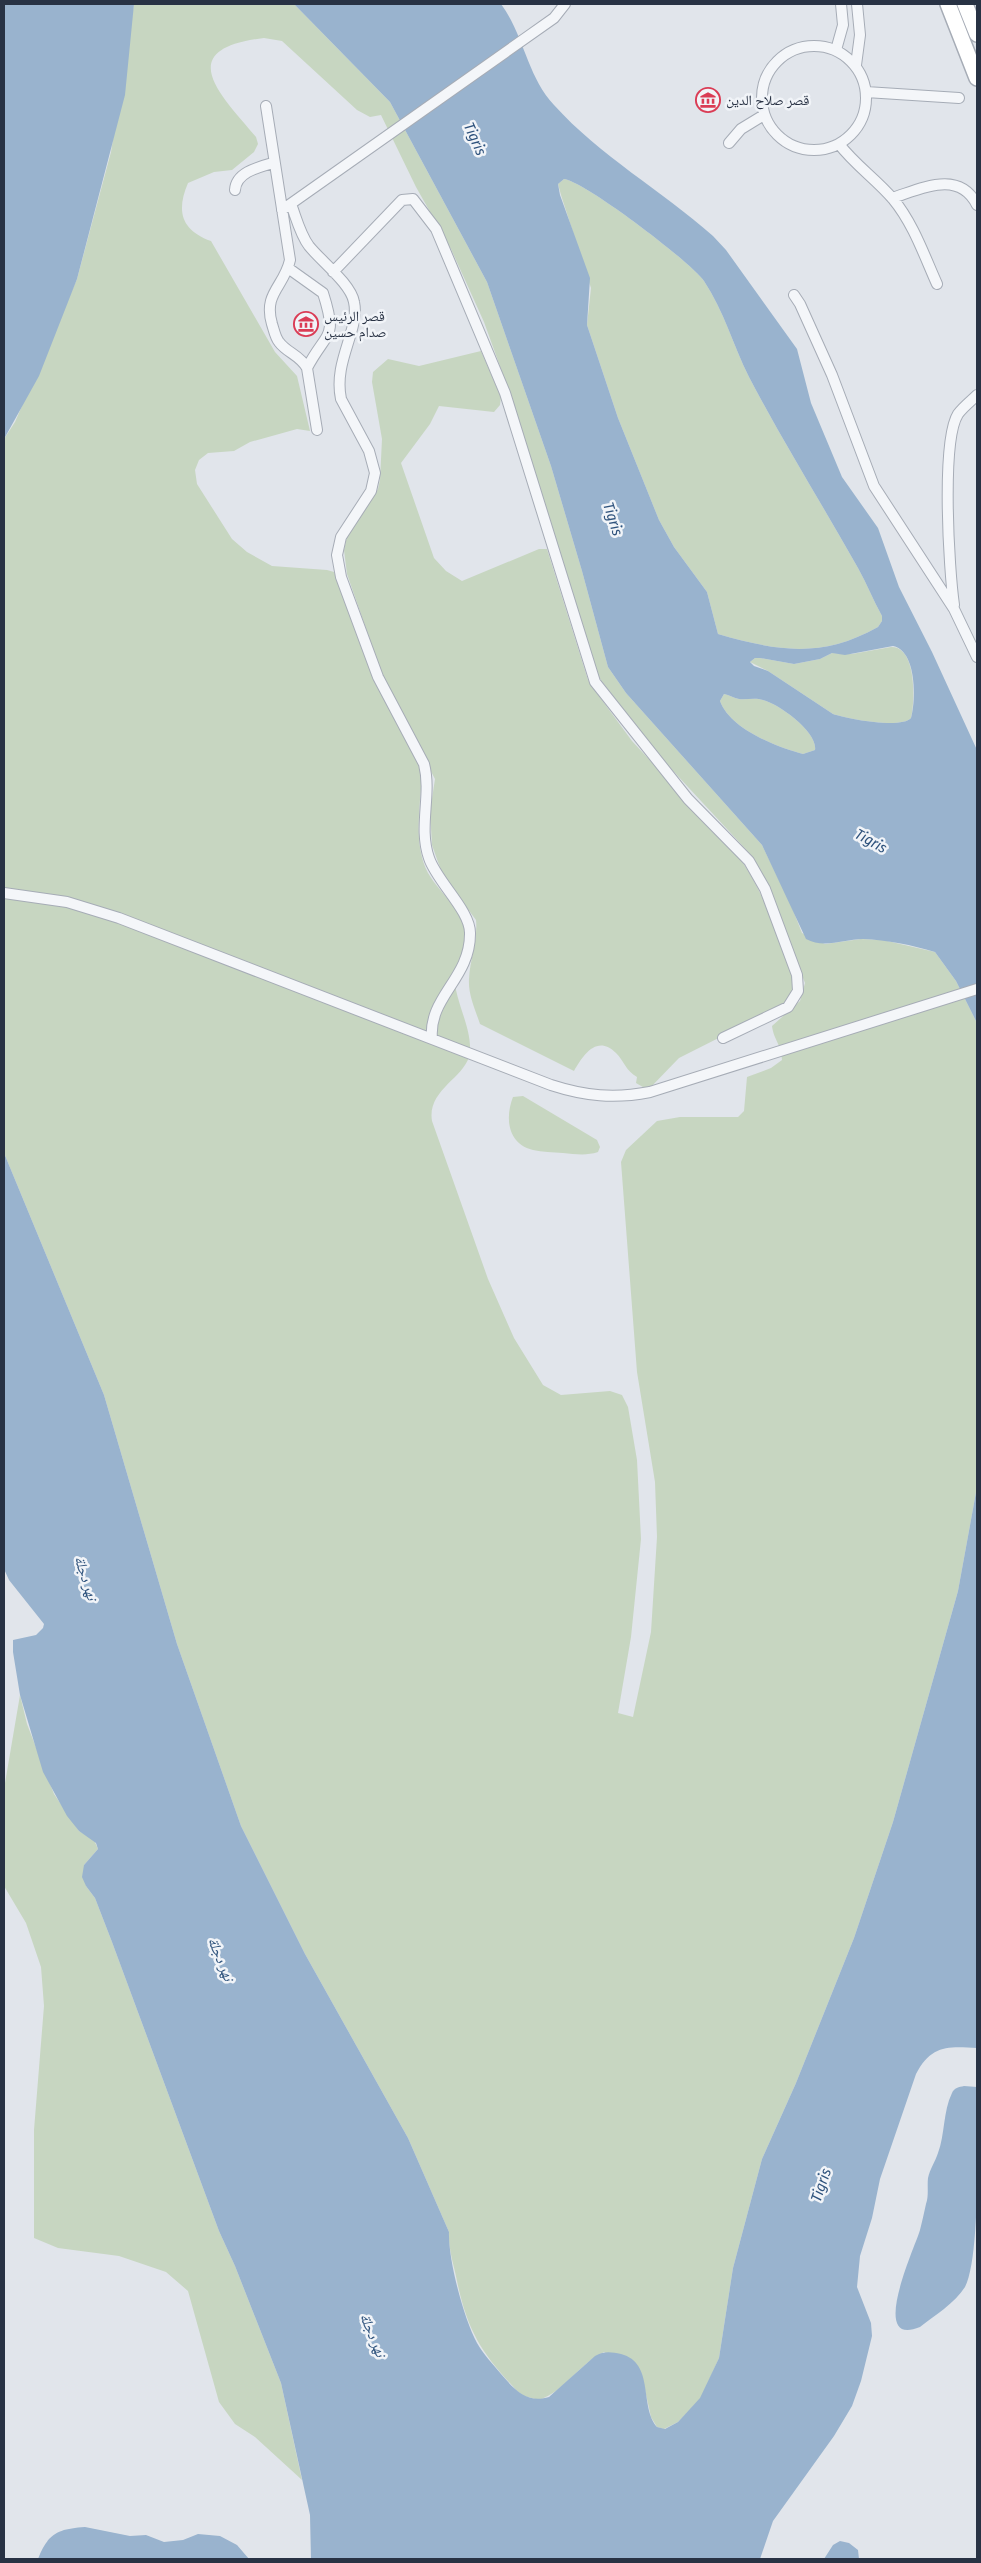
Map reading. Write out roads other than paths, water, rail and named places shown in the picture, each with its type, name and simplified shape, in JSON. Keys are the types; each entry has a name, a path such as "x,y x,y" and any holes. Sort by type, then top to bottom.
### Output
{"main road":[{"path":"948,4 977,78"},
{"path":"965,4 977,34"}],"street":[{"path":"282,210 554,18 565,4"},
{"path":"836,50 843,25 840,4"},
{"path":"856,65 860,35 858,4"},
{"path":"812,46 836,50 856,65 866,92 862,118 852,133 839,144 824,150 799,148 777,136 764,115 761,100 764,84 771,70 782,58 796,50 812,46"},
{"path":"866,92 959,98"},
{"path":"266,106 273,163 290,260 288,268 269,304 268,311 277,340 302,359 306,368 318,430"},
{"path":"729,143 741,129 764,115"},
{"path":"839,144 858,167 892,198 911,226 937,284"},
{"path":"235,190 236,183 241,177 256,168 273,163"},
{"path":"892,198 936,185 948,184 965,189 977,205"},
{"path":"333,272 402,200 413,199 436,229 505,393 595,682 688,798 749,861 765,889 797,975 798,991 788,1007 723,1038"},
{"path":"291,204 308,244 350,293 355,304 352,325 340,366 340,392 341,399 369,452 375,473 371,491 341,537 337,555 341,577 378,677 424,764 427,776 423,830 428,857 434,871 465,916 470,928 469,942 460,971 432,1016 432,1039"},
{"path":"288,268 323,292 331,321 330,334 306,368"},
{"path":"794,295 800,304 832,375 874,486 954,608 977,657"},
{"path":"954,608 948,545 950,459 955,422 958,414 977,395"},
{"path":"4,893 67,902 119,918 570,1092 610,1097 650,1092 977,989"}],"water":[{"path":"4,4 134,4 125,95 77,279 39,376 4,439"},
{"name":"Tigris","path":"294,4 501,4 509,16 531,68 545,94 554,105 591,141 713,236 726,250 797,349 811,403 842,477 878,528 899,587 932,652 977,750 977,1023 956,981 935,952 881,940 856,939 820,943 806,939 762,845 626,693 608,667 551,466 487,282 390,102","holes":["564,179 575,183 614,207 679,257 704,281 723,316 749,377 864,580 882,616 882,621 878,627 837,644 799,649 760,645 718,634 707,592 674,547 659,520 618,418 587,325 590,278 560,195 558,184","893,646 901,650 907,657 913,677 914,700 911,718 897,723 886,723 833,714 768,671 754,666 750,662 755,658 760,658 794,664 820,659 832,653 845,655","724,694 739,699 763,700 778,707 804,727 814,743 815,750 803,754 768,742 734,720 725,711 720,701"]},
{"path":"4,1153 104,1395 177,1644 241,1826 305,1954 408,2138 449,2232 451,2258 458,2289 477,2343 488,2359 511,2385 528,2397 541,2399 549,2397 595,2356 608,2352 621,2354 632,2359 638,2366 643,2376 652,2418 657,2427 665,2429 678,2422 700,2398 719,2358 733,2268 762,2159 796,2083 854,1938 893,1822 958,1591 977,1487 977,2048 957,2047 941,2049 928,2057 916,2074 880,2179 872,2218 860,2256 857,2287 871,2323 872,2336 861,2381 852,2406 834,2436 773,2521 760,2559 311,2559 310,2515 281,2383 235,2266 219,2231 95,1898 82,1877 84,1865 98,1849 96,1843 79,1831 67,1816 43,1772 20,1695 13,1652 13,1640 36,1635 43,1628 44,1624 9,1580 4,1569"},
{"path":"964,2086 977,2087 976,2221 970,2271 965,2287 950,2304 920,2327 905,2330 897,2323 896,2310 899,2292 920,2230 927,2197 928,2178 940,2146 949,2100 954,2090"},
{"path":"85,2527 130,2536 146,2535 164,2542 183,2540 198,2534 220,2536 237,2545 249,2559 38,2559 46,2543 55,2534 68,2529"},
{"path":"840,2541 849,2543 858,2550 859,2559 824,2559 833,2545"}],"place":[{"name":"قصر صلاح الدين","path":"708,100"},
{"name":"قصر الرئيس صدام حسين","path":"306,324"}],"water label":[{"name":"نهر دجلة","path":"86,1578"},
{"name":"نهر دجلة","path":"221,1959"},
{"name":"نهر دجلة","path":"373,2335"}]}
